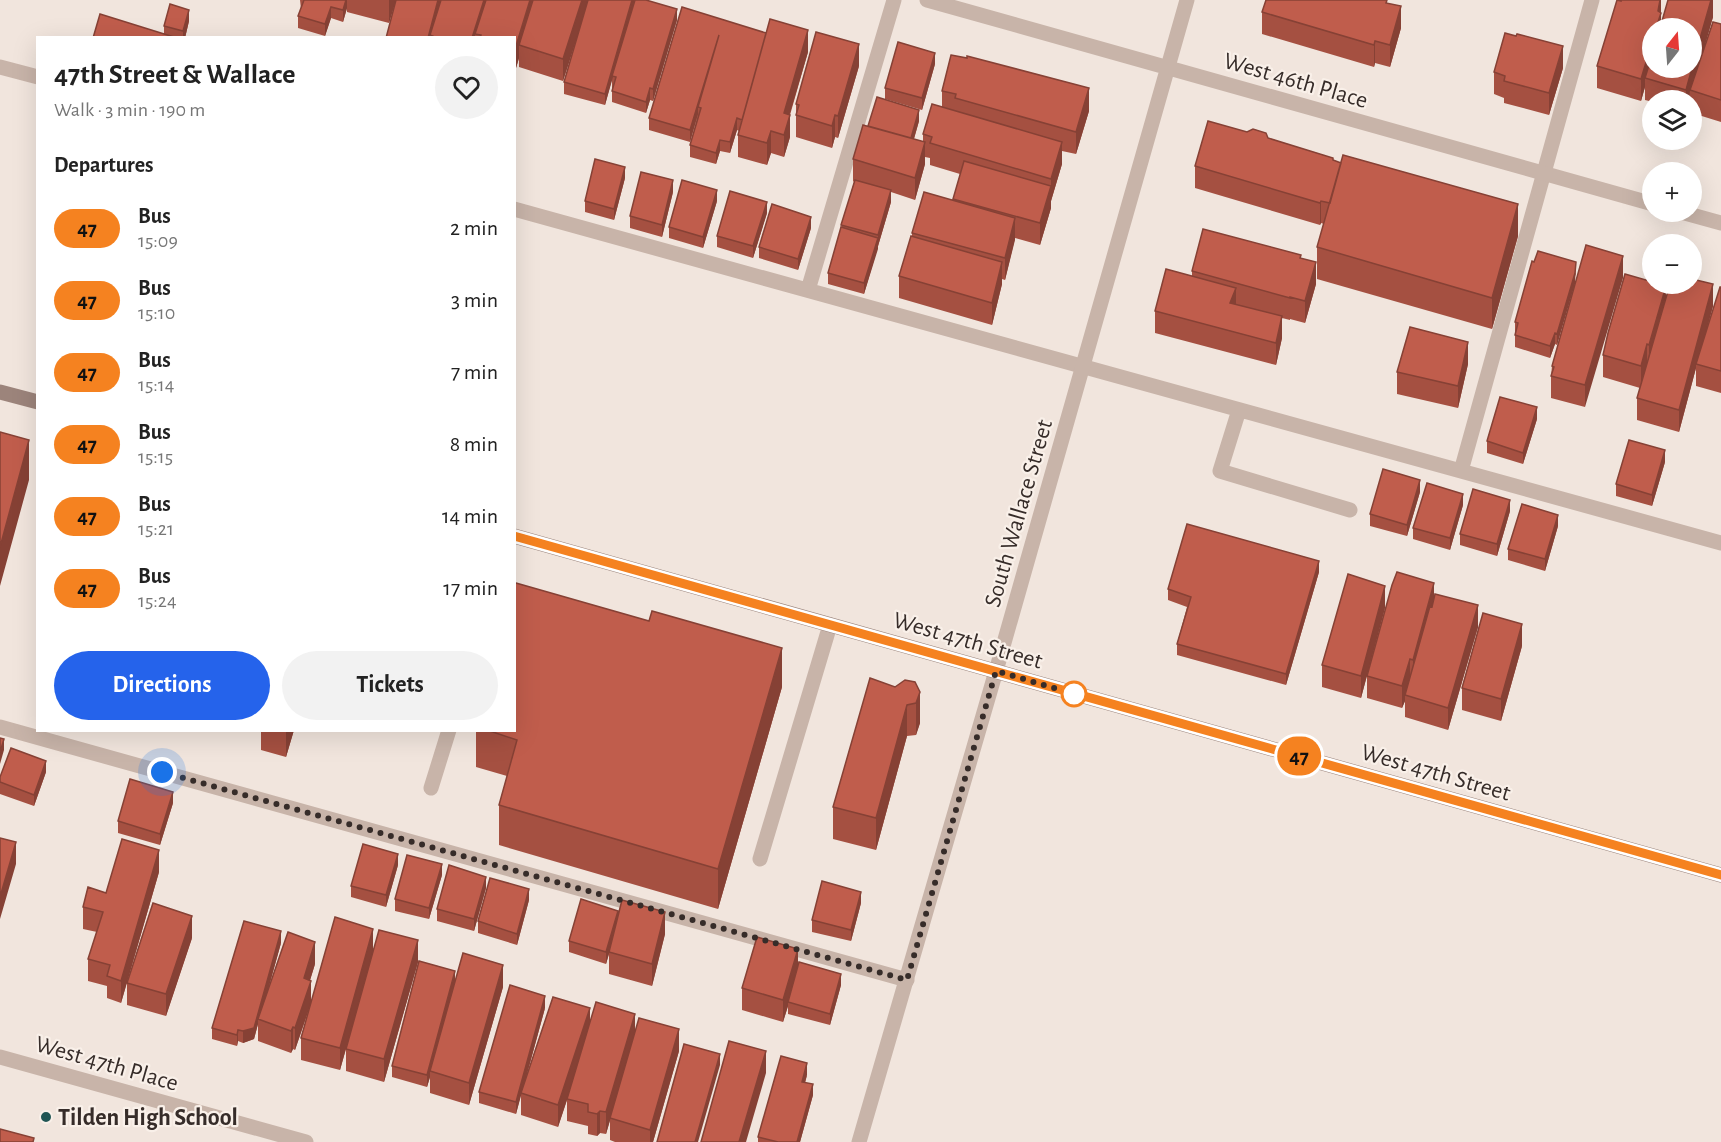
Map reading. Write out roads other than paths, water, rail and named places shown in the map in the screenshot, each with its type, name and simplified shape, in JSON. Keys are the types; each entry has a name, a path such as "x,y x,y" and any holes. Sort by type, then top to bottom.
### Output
{"main road":[{"path":"0,392 36,401"},
{"name":"West 47th Street","path":"516,537 1721,875"}],"street":[{"path":"808,290 894,0"},
{"name":"West 46th Place","path":"927,0 1642,201"},
{"name":"South Wallace Street","path":"859,1142 1187,0"},
{"path":"1461,471 1592,0"},
{"path":"0,67 36,76"},
{"path":"516,210 1721,543"},
{"path":"1702,218 1721,223"},
{"path":"1239,410 1220,471 1350,510"},
{"path":"760,859 830,625"},
{"path":"0,727 907,980"},
{"path":"431,788 448,732"},
{"name":"West 47th Place","path":"0,1057 306,1142"}],"place":[{"name":"Tilden High School","path":"46,1117"}]}
